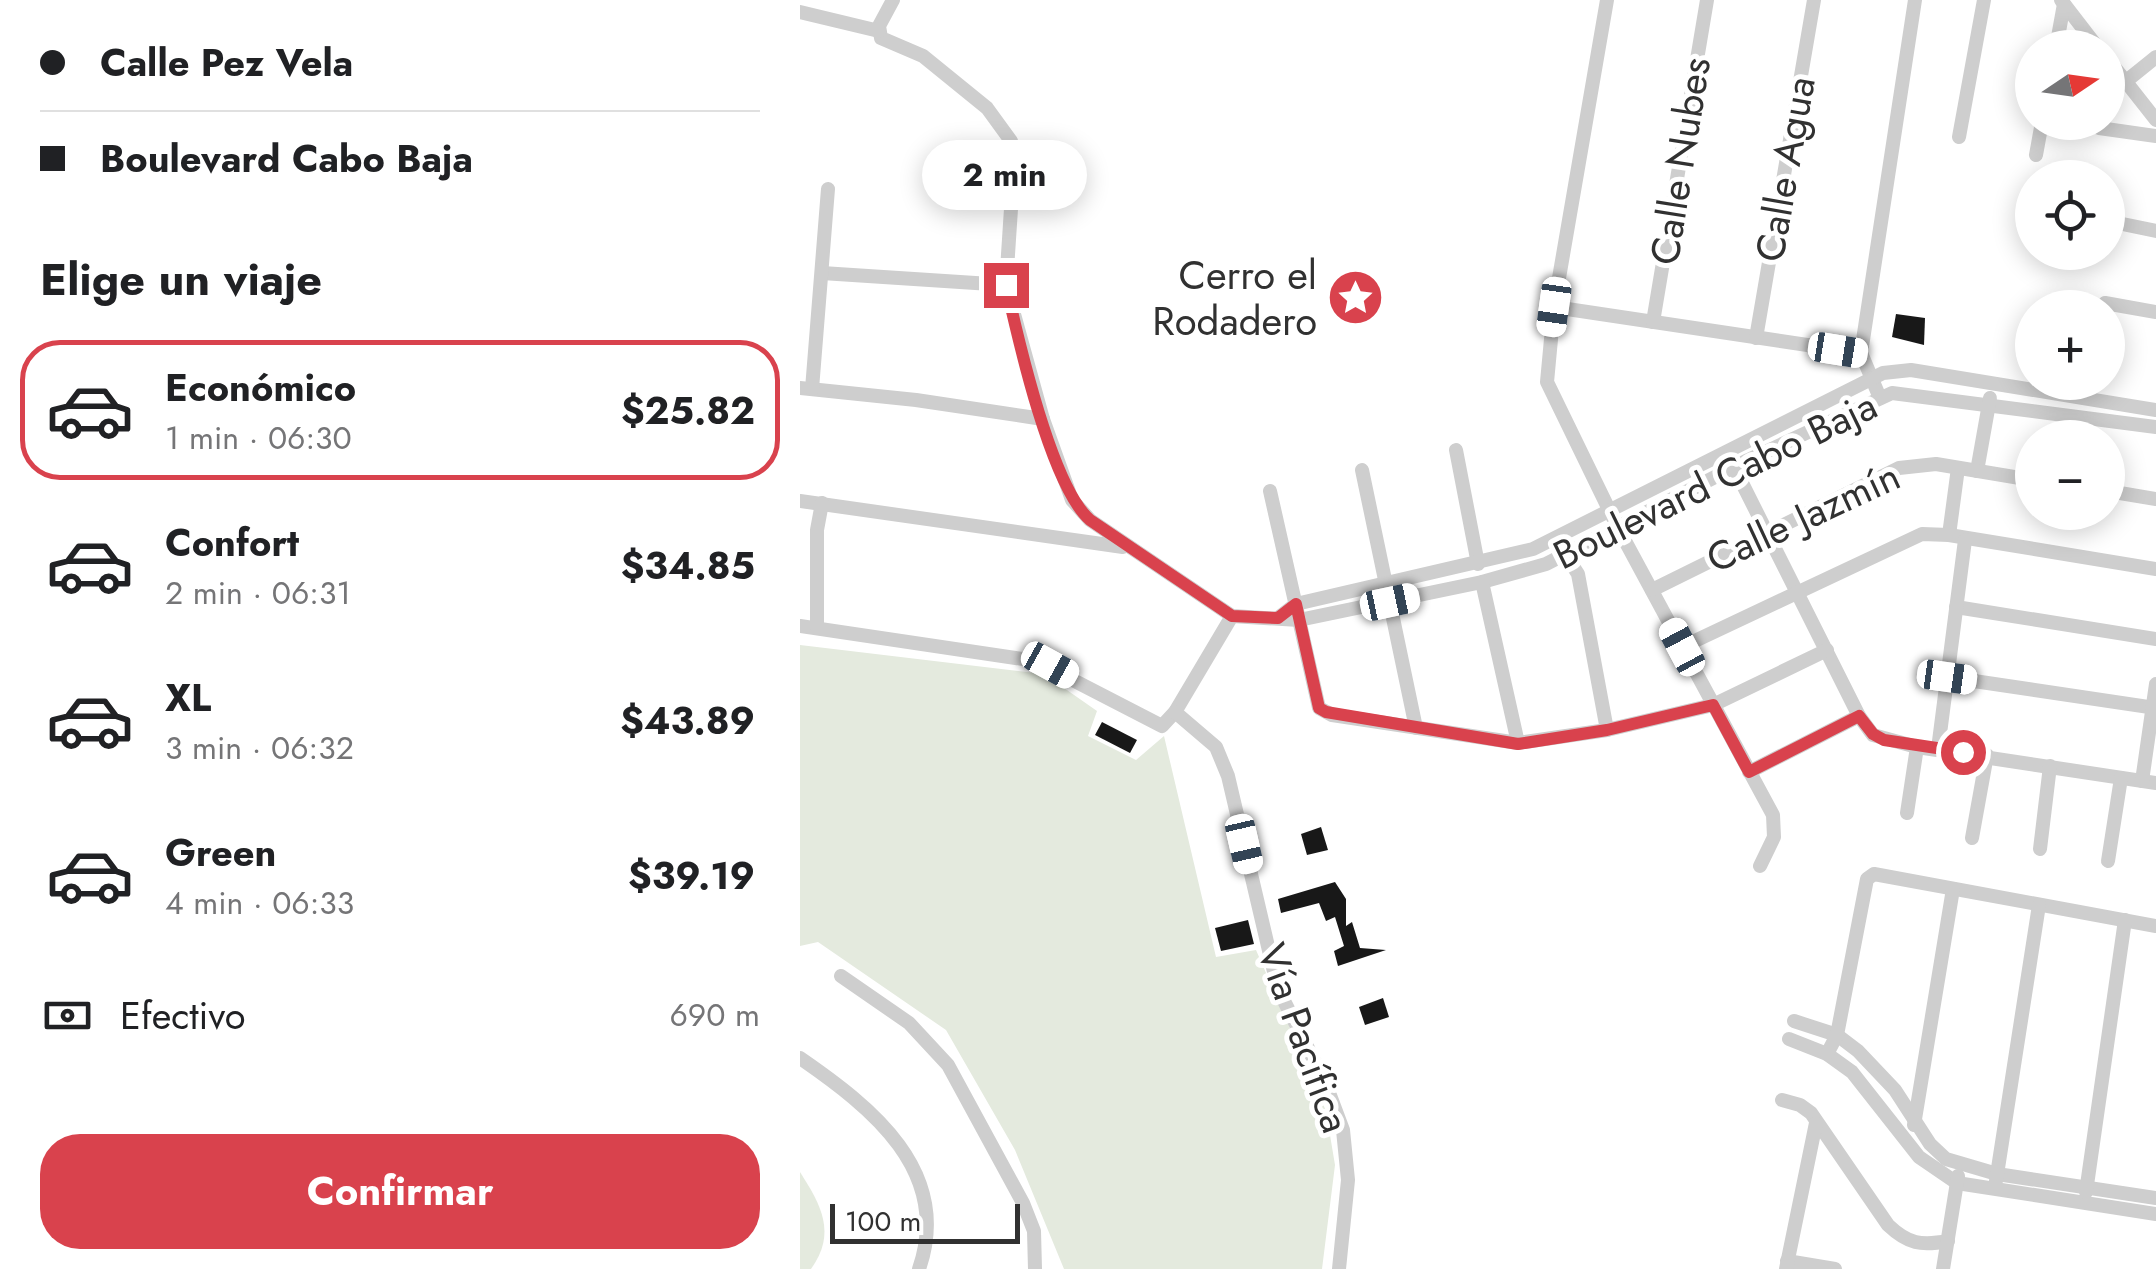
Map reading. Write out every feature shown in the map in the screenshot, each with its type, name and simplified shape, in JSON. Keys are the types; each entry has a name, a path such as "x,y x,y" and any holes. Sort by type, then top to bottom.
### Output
{"street":[{"path":"800,626 1036,660 1160,725 1175,712 1232,616 1128,548 1090,520 1072,500 1043,419 1006,285 1014,164 1011,141 987,108 923,56 881,38 878,30 894,0"},
{"path":"1607,0 1554,307 1547,382 1564,424 1775,826 1760,866"},
{"name":"Calle Nubes","path":"1653,322 1707,0"},
{"name":"Calle Agua","path":"1756,338 1814,0"},
{"path":"1880,398 1861,353 1916,0"},
{"path":"1960,137 1984,0"},
{"path":"2058,30 2062,2"},
{"path":"2062,2 2084,30"},
{"path":"800,12 878,30"},
{"path":"2156,57 2125,82 2156,120"},
{"path":"2125,132 2156,136"},
{"path":"2036,154 2039,140"},
{"path":"828,189 822,273 806,389 1043,419"},
{"path":"2125,224 2156,230"},
{"path":"822,273 1006,285"},
{"path":"2125,306 2156,312"},
{"path":"1554,307 1861,353"},
{"name":"Boulevard Cabo Baja","path":"1232,616 1300,620 1533,568 1565,554 1614,518 1742,444 1895,370 2156,410"},
{"path":"1978,471 1992,386"},
{"name":"Boulevard Cabo Baja","path":"1278,618 1296,604 1533,549 1741,463 1880,398 1903,392 2156,427"},
{"path":"1742,444 1741,463 1767,531 1859,716 1873,734 1916,747 2149,782 2156,684"},
{"path":"1456,450 1478,564"},
{"name":"Calle Jazmín","path":"1652,590 1899,468 1917,464 2015,477"},
{"path":"1938,749 1956,607 1958,468"},
{"path":"1362,470 1416,728"},
{"path":"1270,491 1319,708 1332,715 1518,744 1607,730 1713,705 1828,650"},
{"path":"2125,493 2156,498"},
{"path":"800,501 1128,548"},
{"path":"817,628 816,530 822,504"},
{"path":"1682,647 1922,534 2156,569"},
{"path":"1565,554 1578,574 1607,730"},
{"path":"1482,582 1518,744"},
{"path":"1956,607 2156,638"},
{"path":"1947,677 2154,708"},
{"name":"Vía Pacífica","path":"1175,712 1216,747 1228,776 1278,989 1325,1082 1343,1130 1348,1180 1338,1269"},
{"path":"1749,772 1859,716"},
{"path":"1907,813 1916,747"},
{"path":"1972,838 1987,755"},
{"path":"2040,849 2050,766"},
{"path":"2108,861 2121,778"},
{"path":"1827,1054 1838,1035 1867,879 1877,873 2156,926"},
{"path":"1903,1136 1915,1123 1953,889"},
{"path":"1996,1181 2039,905"},
{"path":"2086,1193 2125,920"},
{"path":"841,976 909,1022 948,1065 1023,1203 1034,1231 1035,1269"},
{"path":"1794,1021 1838,1035 1877,1069 1930,1144 1960,1166 1996,1181"},
{"path":"1789,1039 1827,1054 1852,1072 1919,1157 1957,1182 1996,1181 2156,1198"},
{"path":"800,1058 884,1122 908,1156 922,1196 929,1240 919,1269"},
{"path":"1782,1100 1800,1104 1888,1225 1904,1241 1924,1246 1948,1240"},
{"path":"1816,1123 1786,1265 1836,1269"},
{"path":"1943,1269 1960,1166"},
{"path":"2086,1193 2156,1214"}],"shaded area":[{"path":"800,645 1044,674 1097,711 1088,736 1136,760 1164,736 1216,957 1256,950 1326,1111 1335,1165 1322,1269 1064,1269 1015,1150 946,1030 818,942 800,946"},
{"path":"800,1172 823,1219 823,1243 811,1269 800,1269"}],"building":[{"path":"1896,314 1925,318 1924,345 1892,337"},
{"path":"1102,722 1137,740 1130,753 1095,735"},
{"path":"1321,827 1328,850 1307,855 1301,834"},
{"path":"1335,882 1346,899 1346,926 1352,922 1360,948 1386,950 1338,966 1334,951 1344,946 1335,917 1326,921 1319,903 1281,913 1278,899"},
{"path":"1248,920 1254,944 1221,951 1215,928"},
{"path":"1383,998 1389,1017 1365,1025 1359,1007"}],"place":[{"name":"Cerro el Rodadero","path":"1356,298"}],"route":[{"path":"1006,285 1043,419 1080,512 1232,616 1254,620 1278,618 1296,604 1319,708 1332,715 1518,744 1607,730 1713,705 1749,772 1859,716 1873,734 1884,740 1963,752"}]}
